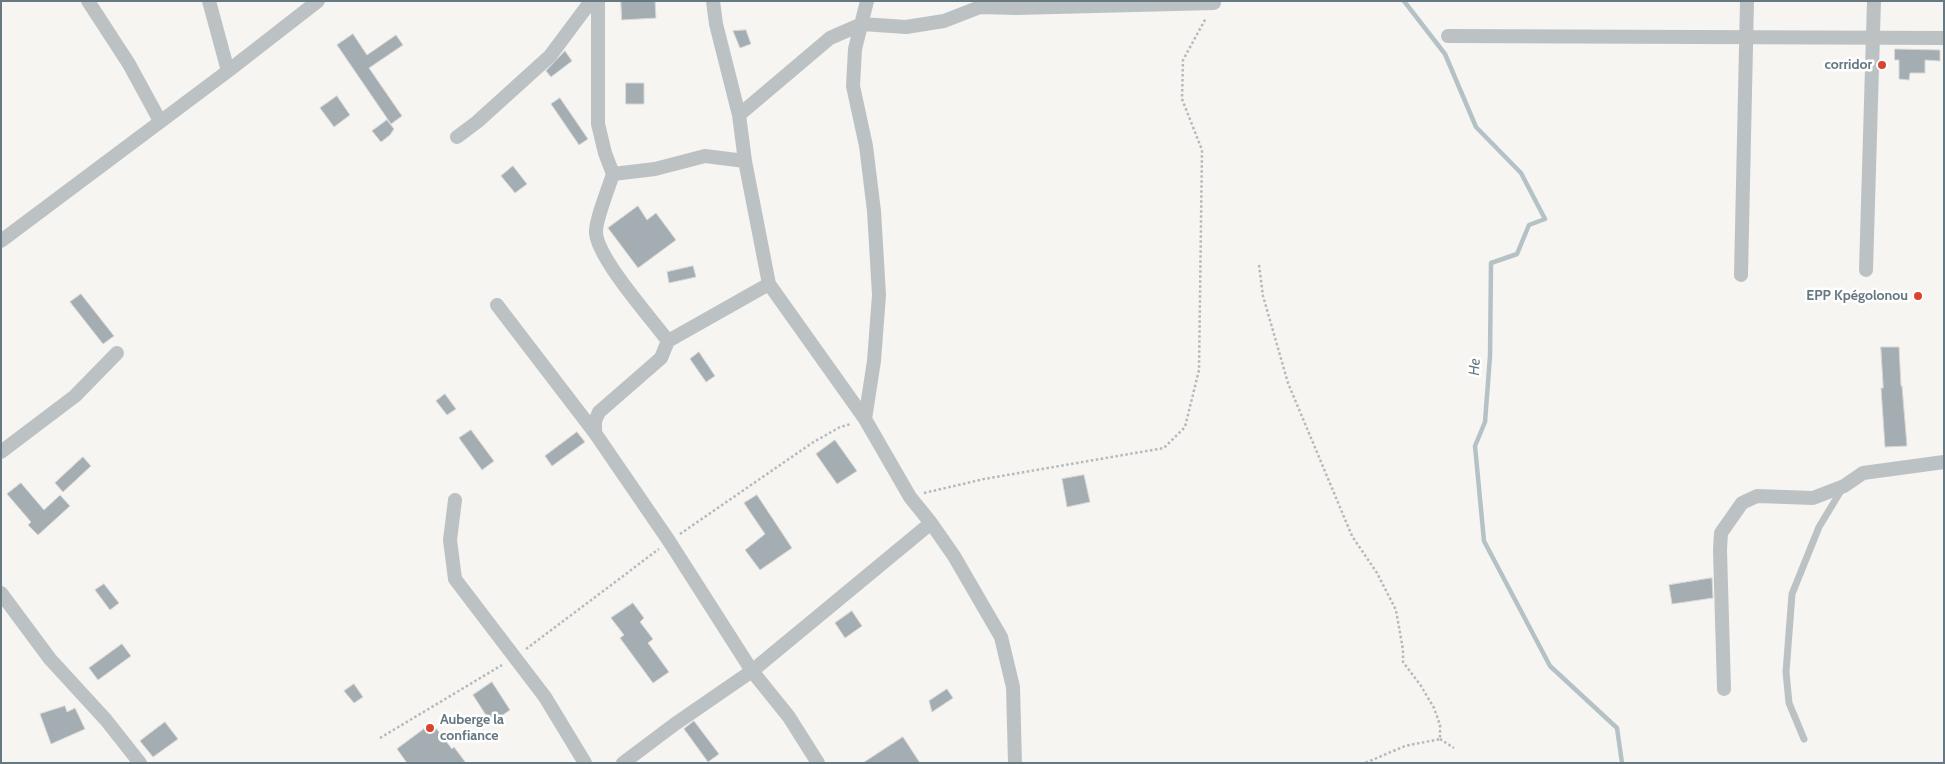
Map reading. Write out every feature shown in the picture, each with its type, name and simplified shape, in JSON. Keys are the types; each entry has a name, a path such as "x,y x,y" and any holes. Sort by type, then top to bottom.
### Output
{"street":[{"path":"88,1 129,64 160,121"},
{"path":"209,1 228,71"},
{"path":"1,241 318,1"},
{"path":"457,137 477,122 550,56 591,1"},
{"path":"598,1 598,124 605,154 614,174 602,207 596,233 606,260 668,341"},
{"path":"713,1 716,24 739,115 745,161 769,284 865,419 910,496 954,556 1001,637 1013,687 1015,763"},
{"path":"865,419 874,361 879,295 874,212 866,146 853,86 855,49 867,1"},
{"path":"1741,275 1747,1"},
{"path":"1866,270 1874,1"},
{"path":"739,115 830,38 862,24 906,27 944,21 980,7 1016,8 1214,3"},
{"path":"1448,36 1944,38"},
{"path":"614,174 655,169 706,156 745,161"},
{"path":"595,433 595,421 599,412 661,358 668,341 769,284"},
{"path":"497,305 595,433 669,542 752,671 789,717 818,763"},
{"path":"1,452 75,396 117,353"},
{"path":"1724,689 1721,533 1742,503 1757,496 1813,498 1844,486 1863,473 1944,462"},
{"path":"456,500 450,540 455,579 545,697 585,763"},
{"path":"623,763 675,724 752,671 931,523"},
{"path":"1,593 50,659 106,720 140,763"}],"lane":[{"path":"1804,739 1789,703 1787,680 1792,594 1819,527 1844,486"}],"path":[{"path":"910,496 984,479 1164,448 1185,427 1199,370 1202,150 1182,99 1183,60 1214,3"},
{"path":"1259,265 1263,296 1288,382 1352,536 1377,572 1396,610 1403,650 1403,662 1421,686 1434,708 1440,725 1440,739"},
{"path":"380,738 514,658 669,542 812,442 840,427 865,419"},
{"path":"1365,763 1404,746 1440,739 1454,748"}],"building":[{"path":"621,1 655,1 656,18 622,20"},
{"path":"746,30 751,44 740,48 733,31"},
{"path":"353,34 367,55 396,35 403,45 369,68 402,116 391,124 337,45"},
{"path":"1895,49 1940,50 1940,61 1925,60 1925,73 1910,73 1909,80 1899,79 1899,60 1895,60"},
{"path":"565,51 572,61 551,77 546,71"},
{"path":"626,83 644,83 644,104 626,104"},
{"path":"337,96 350,115 334,127 320,108"},
{"path":"560,98 588,139 579,145 551,104"},
{"path":"387,120 394,129 381,142 372,131"},
{"path":"513,166 527,184 515,193 501,176"},
{"path":"638,206 647,220 656,213 676,240 638,268 608,228"},
{"path":"693,266 696,277 669,283 667,272"},
{"path":"81,294 114,336 103,344 70,302"},
{"path":"1881,347 1899,347 1907,446 1885,447 1881,388 1883,388"},
{"path":"699,352 715,376 706,382 690,359"},
{"path":"445,394 456,409 447,415 436,401"},
{"path":"471,430 494,461 482,470 459,438"},
{"path":"577,432 585,442 552,466 545,456"},
{"path":"835,440 857,471 837,484 816,454"},
{"path":"83,457 91,466 63,492 55,483"},
{"path":"1084,475 1090,502 1067,507 1062,479"},
{"path":"21,483 44,510 60,495 70,506 38,535 28,525 31,522 7,494"},
{"path":"757,495 792,548 760,570 745,550 765,534 744,503"},
{"path":"1712,578 1713,598 1672,604 1669,585"},
{"path":"104,584 119,603 110,610 95,590"},
{"path":"633,603 644,618 640,622 653,639 648,643 669,672 653,683 620,638 624,635 611,618"},
{"path":"852,611 862,626 845,638 835,623"},
{"path":"122,644 131,656 98,680 89,668"},
{"path":"492,682 510,710 491,723 473,695"},
{"path":"354,684 363,697 354,703 344,691"},
{"path":"947,689 953,698 932,712 929,701"},
{"path":"65,706 67,712 75,708 85,729 51,744 40,714"},
{"path":"694,721 719,754 708,762 684,729"},
{"path":"165,722 178,739 153,757 140,741"},
{"path":"432,723 452,749 454,747 466,763 407,763 397,749"},
{"path":"903,737 920,763 863,763"}],"waterway":[{"name":"He","path":"1404,1 1445,54 1476,127 1521,173 1545,219 1529,225 1517,254 1491,263 1490,356 1485,422 1475,446 1484,541 1550,666 1617,728 1622,763"}],"place":[{"name":"corridor","path":"1882,65"},
{"name":"EPP Kpégolonou","path":"1918,296"},
{"name":"Auberge la confiance","path":"430,728"}]}
